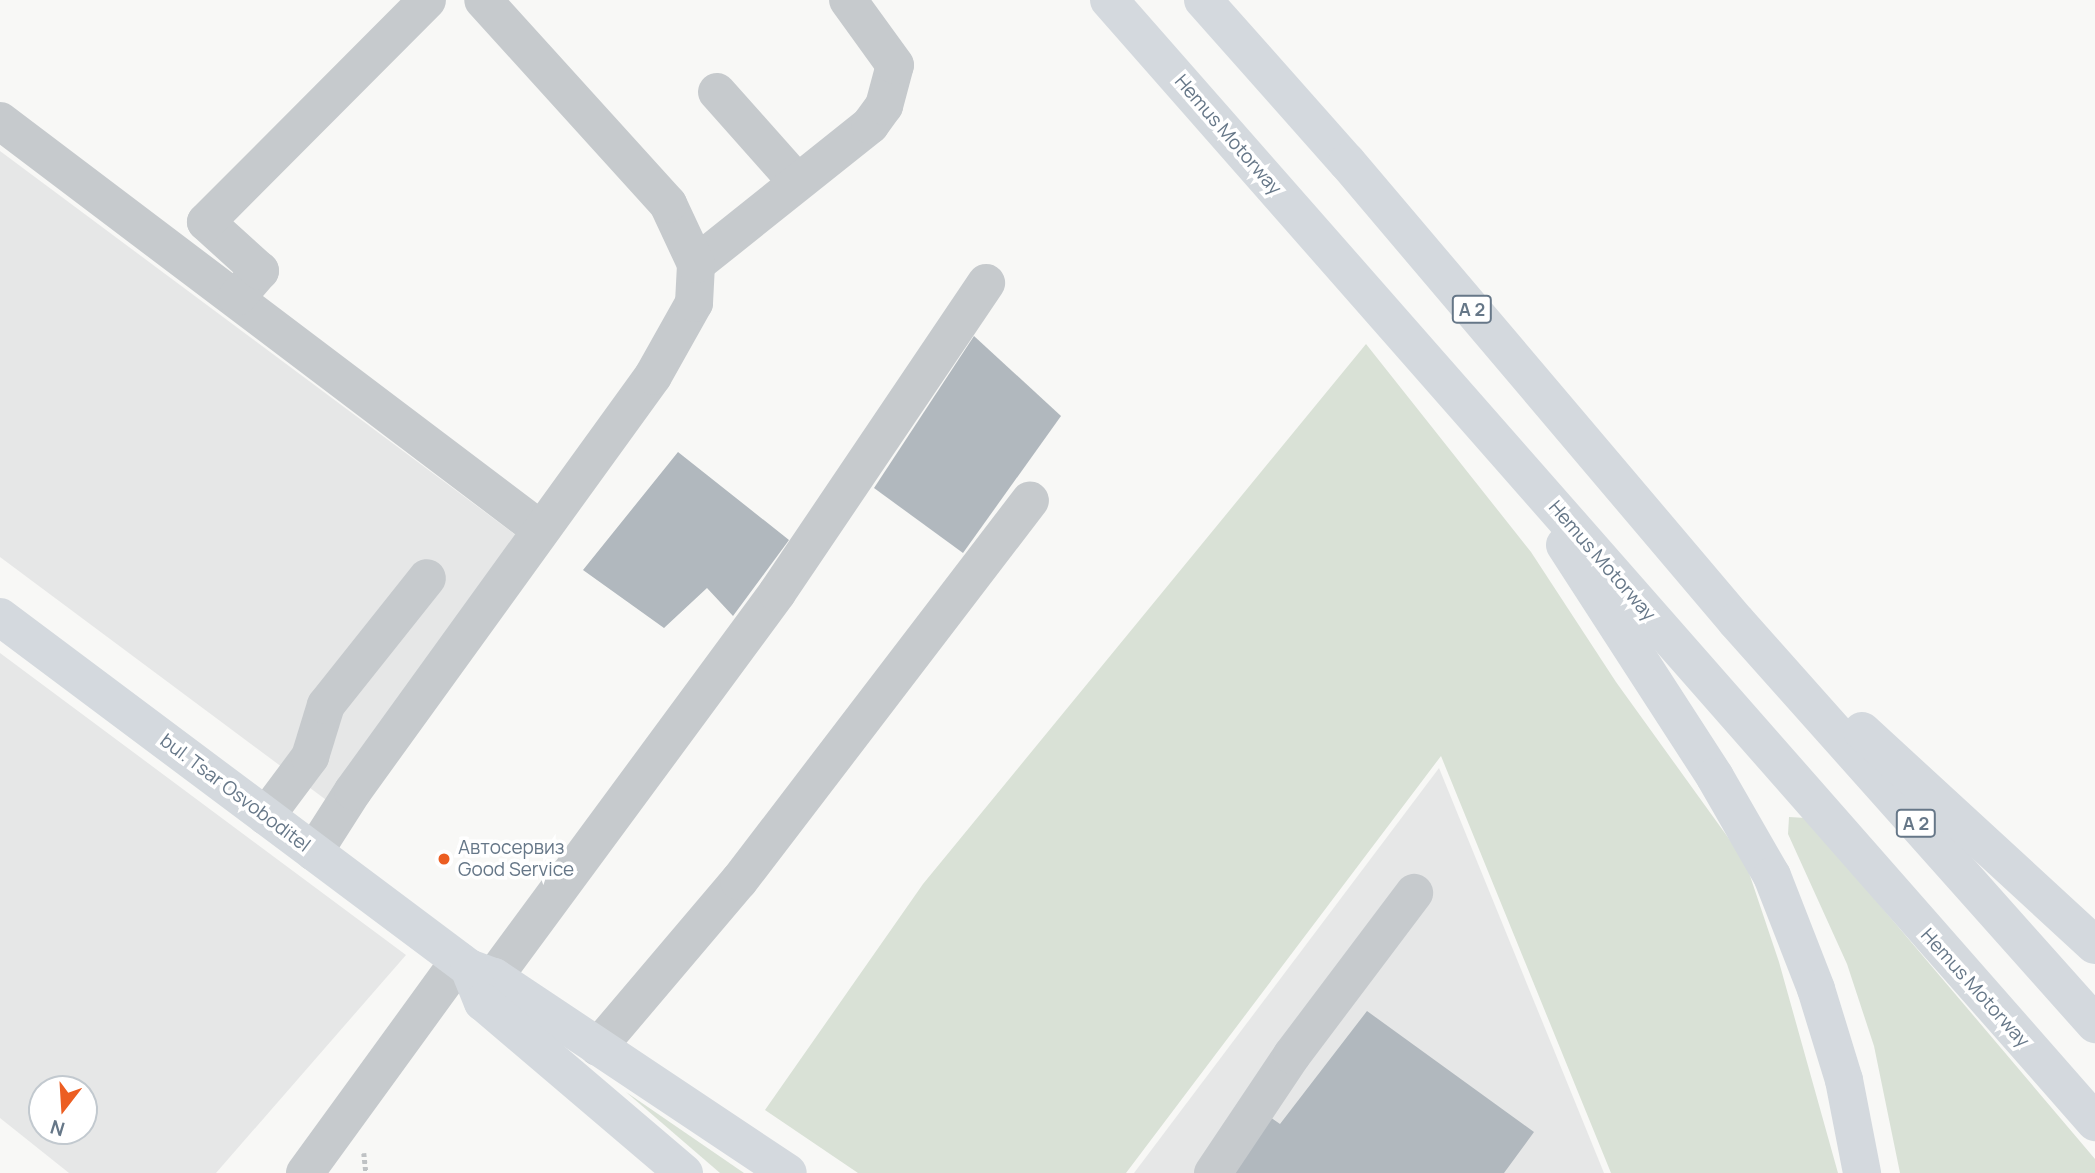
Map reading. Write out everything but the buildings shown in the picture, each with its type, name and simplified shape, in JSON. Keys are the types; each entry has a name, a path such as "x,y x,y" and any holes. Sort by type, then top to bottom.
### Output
{"main road":[{"name":"Hemus Motorway","path":"1110,0 2095,1122"},
{"name":"A 2","path":"1203,0 1348,162 1737,621 2095,1024"},
{"path":"1516,463 1598,601 1715,777 1772,876 1816,989 1840,1067 1861,1173"},
{"name":"bul. Tsar Osvoboditel","path":"0,617 474,969 598,1047 788,1173"},
{"path":"1737,621 1961,817 2095,945"},
{"path":"474,969 483,1002 684,1173"}],"street":[{"path":"237,297 260,271 206,222 427,0"},
{"path":"314,852 353,791 684,327 694,303 696,264 668,204 483,0"},
{"path":"696,264 870,125 884,106 895,65 848,0"},
{"path":"717,92 797,181"},
{"path":"0,121 237,297 541,530"},
{"path":"305,1173 474,969 777,593 986,283"},
{"path":"598,1047 739,881 1030,500"},
{"path":"266,816 310,757 326,705 427,578"},
{"path":"1213,1173 1292,1055 1414,893"}],"shaded area":[{"path":"0,151 536,550 341,811 0,557"},
{"path":"1366,344 1531,552 1616,682 1745,861 1779,962 1838,1173 1611,1173 1441,756 1126,1173 858,1173 765,1110 923,884"},
{"path":"0,653 406,955 216,1173 69,1173 34,1145 98,1145 98,1075 28,1075 28,1140 0,1118"},
{"path":"1439,768 1604,1173 1134,1173"},
{"path":"1789,817 1806,818 2095,1159 2095,1173 1900,1173 1874,1046 1847,964 1788,834"},
{"path":"626,1092 744,1173 720,1173"}],"place":[{"name":"Автосервиз Good Service","path":"444,859"}]}
